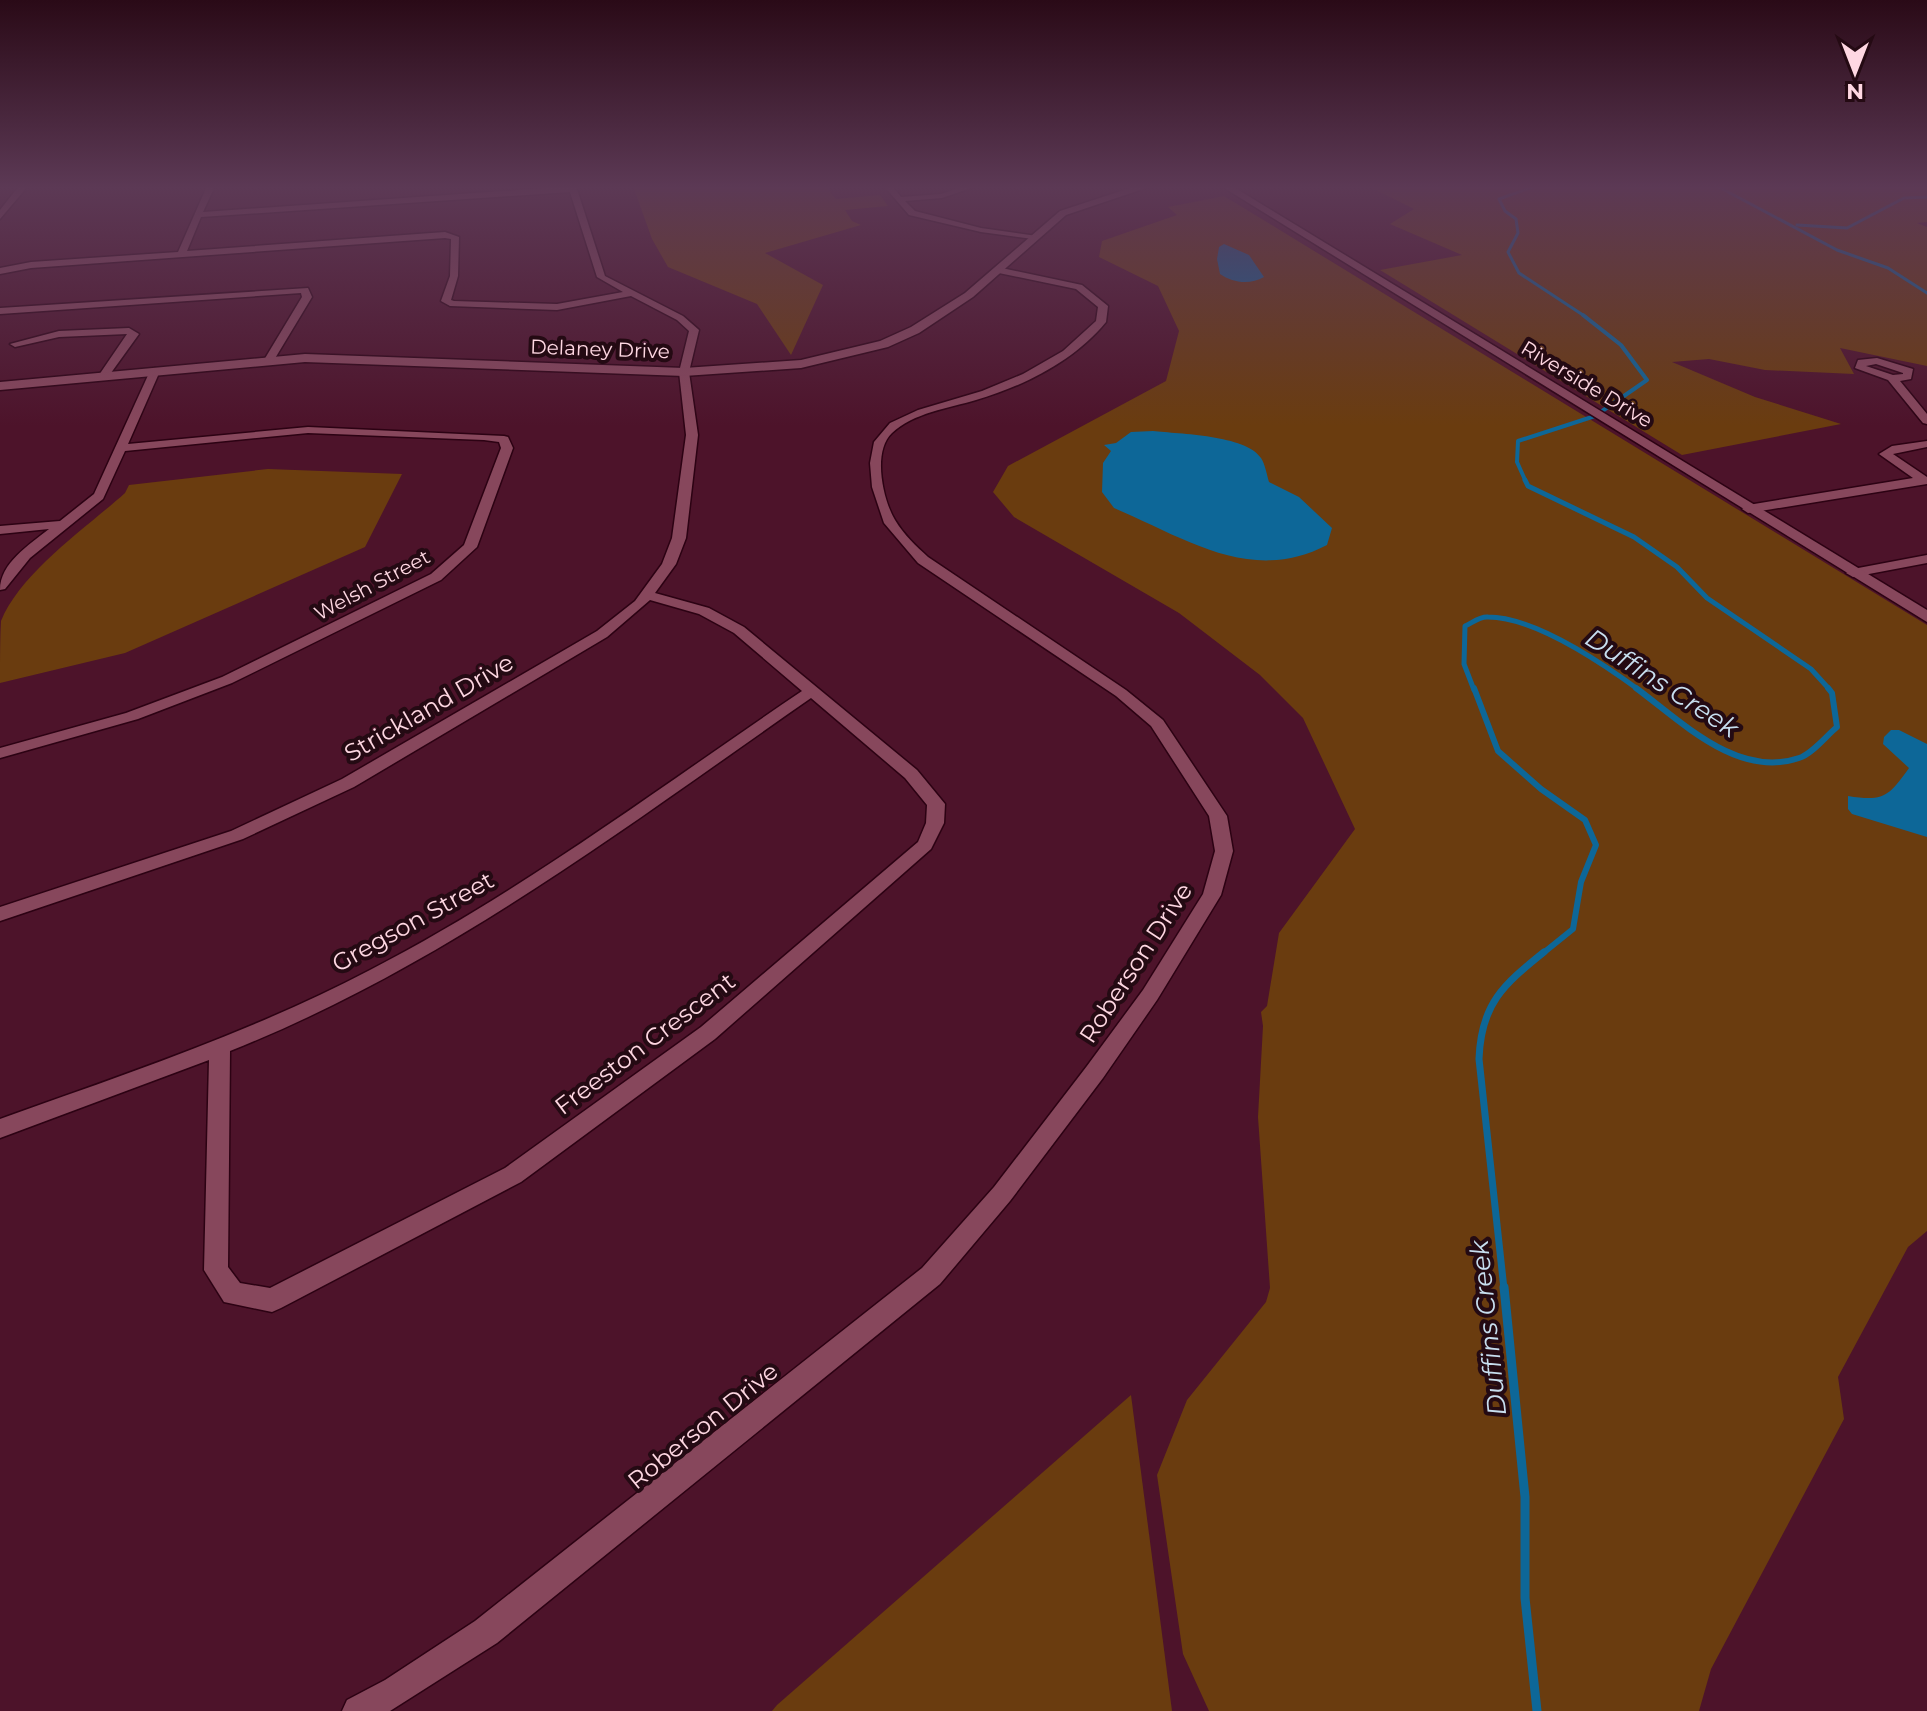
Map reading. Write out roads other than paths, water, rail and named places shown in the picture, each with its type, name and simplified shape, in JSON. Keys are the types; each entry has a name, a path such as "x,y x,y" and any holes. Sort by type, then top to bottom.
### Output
{"street":[{"path":"0,271 55,266"},
{"path":"454,266 446,301 453,304 557,307 628,294"},
{"path":"597,266 601,277 628,294 680,318 694,330 684,372"},
{"name":"Delaney Drive","path":"0,386 305,358 684,372 801,364 884,344 915,330 969,295 1001,266"},
{"name":"Riverside Drive","path":"1354,266 1927,617"},
{"name":"Roberson Drive","path":"358,1711 486,1632 931,1276 1002,1194 1095,1072 1150,995 1212,895 1224,851 1218,816 1157,723 1121,693 923,560 900,537 886,516 877,448 882,436 914,417 998,389 1044,368 1101,322 1103,306 1079,287 997,270"},
{"path":"0,311 305,290 307,297 269,360"},
{"path":"15,344 59,334 129,331 134,334 104,375"},
{"path":"0,586 25,555 99,496 155,371"},
{"name":"Strickland Drive","path":"0,914 237,835 348,783 602,634 649,596 669,564 683,515 692,435 684,372"},
{"path":"1892,378 1927,421"},
{"name":"Welsh Street","path":"0,753 132,716 227,680 436,577 470,547 507,448 504,439 484,437 308,430 122,448"},
{"path":"1925,482 1890,461 1885,454 1896,448 1927,444"},
{"path":"1748,509 1925,482"},
{"path":"0,530 65,524"},
{"path":"1853,573 1927,559"},
{"name":"Freeston Crescent","path":"220,1048 216,1270 233,1294 272,1300 513,1175 708,1033 925,845 935,823 936,804 911,774 739,630 704,611 649,596"},
{"name":"Gregson Street","path":"0,1129 220,1048 374,977 478,918 813,690"}],"water":[{"path":"1218,266 1256,266 1264,277 1242,282 1220,274"},
{"path":"1153,431 1227,440 1253,450 1262,460 1269,482 1299,497 1332,528 1327,545 1299,556 1272,560 1245,559 1193,543 1114,508 1102,492 1103,463 1111,451 1104,445 1116,443 1131,432"},
{"path":"1891,730 1899,730 1927,744 1927,837 1852,814 1848,809 1848,796 1870,798 1884,795 1909,768 1883,744 1884,737"}],"waterway":[{"name":"Duffins Creek","path":"1515,266 1519,273 1583,315"},
{"path":"1882,266 1927,293"},
{"name":"Duffins Creek","path":"1526,482 1517,462 1518,441 1595,416 1647,380 1621,345 1583,315"},
{"name":"Duffins Creek","path":"1526,482 1528,486 1634,537 1677,567 1707,598 1811,669 1830,690"},
{"name":"Duffins Creek","path":"1474,690 1464,664 1465,626 1485,617 1506,619 1547,633 1639,690"},
{"name":"Duffins Creek","path":"1474,688 1498,751 1541,789 1585,820 1596,845 1581,882 1573,929 1542,954"},
{"name":"Duffins Creek","path":"1636,688 1712,744 1754,761 1776,762 1804,756 1837,727 1832,693 1828,688"},
{"name":"Duffins Creek","path":"1504,1289 1479,1059 1481,1040 1484,1024 1497,997 1544,952"},
{"name":"Duffins Creek","path":"1504,1287 1525,1497 1525,1598 1537,1711"}]}
